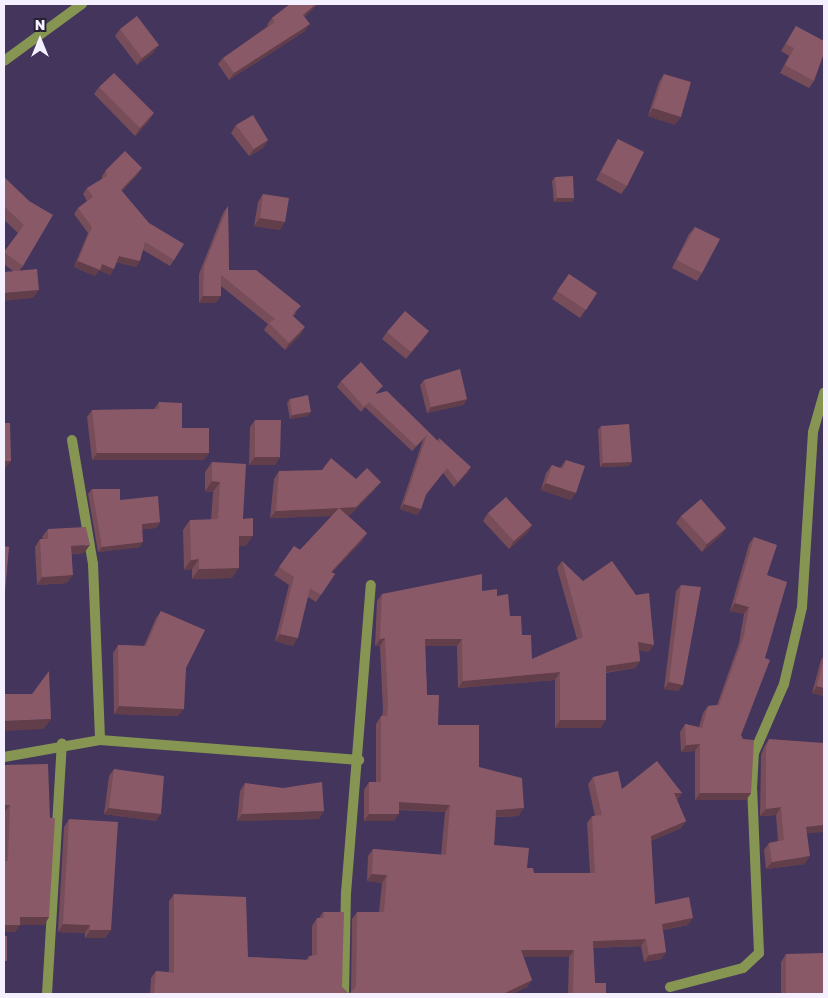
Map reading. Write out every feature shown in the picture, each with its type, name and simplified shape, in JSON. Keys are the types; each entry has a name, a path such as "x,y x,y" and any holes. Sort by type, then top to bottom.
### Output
{"street":[{"path":"4,61 82,4"},
{"path":"670,987 743,968 759,953 754,752 784,684 802,607 813,432 824,393"},
{"path":"72,440 93,564 100,740"},
{"path":"344,994 346,893 359,760 371,585"},
{"path":"4,757 62,743 100,740 359,760"},
{"path":"47,994 62,743"}],"building":[{"path":"290,4 316,4 303,15 310,24 234,73 223,58 275,22 272,18"},
{"path":"137,16 159,45 142,58 120,29"},
{"path":"796,26 824,41 824,53 814,81 785,65 794,48 786,44"},
{"path":"114,73 154,113 140,128 99,87"},
{"path":"664,74 691,82 681,117 653,108"},
{"path":"253,115 268,140 254,149 236,125"},
{"path":"618,139 644,152 627,186 601,172"},
{"path":"125,151 142,168 121,190 149,223 184,244 174,260 145,242 140,261 119,256 114,269 102,264 100,270 78,261 92,227 78,208 93,197 87,188 107,176 106,170"},
{"path":"573,176 574,198 557,198 555,177"},
{"path":"4,177 29,201 53,215 23,266 4,252 24,225 4,206"},
{"path":"263,194 289,198 285,222 260,218"},
{"path":"228,206 229,270 256,270 301,306 292,315 305,327 289,343 269,323 275,319 221,275 221,296 203,296 204,267"},
{"path":"695,227 720,239 702,273 677,260"},
{"path":"37,269 39,290 4,293 4,272"},
{"path":"569,274 597,293 586,310 557,291"},
{"path":"405,311 429,331 411,352 387,332"},
{"path":"361,362 383,386 375,394 387,391 441,444 439,438 471,467 458,482 447,468 426,494 421,509 404,504 427,435 416,446 369,402 364,407 341,381"},
{"path":"460,369 467,399 431,407 424,380"},
{"path":"308,395 311,412 292,415 290,399"},
{"path":"159,402 182,403 182,428 209,428 209,453 97,453 92,410 159,409"},
{"path":"255,420 281,420 280,457 255,457"},
{"path":"4,423 10,423 11,461 5,461 5,470 4,470"},
{"path":"629,424 632,462 603,463 601,426"},
{"path":"331,458 356,479 367,468 381,482 356,507 276,511 279,471 322,470"},
{"path":"566,460 585,466 576,493 546,483 552,465 563,469"},
{"path":"212,462 246,464 243,519 253,518 253,536 239,536 239,568 199,569 199,559 191,560 190,520 218,519 220,482 212,481"},
{"path":"92,489 120,489 120,500 158,496 160,522 142,524 143,542 102,547"},
{"path":"506,497 532,525 514,541 488,513"},
{"path":"701,499 726,528 707,544 681,516"},
{"path":"339,508 367,533 331,572 335,574 321,595 310,588 298,638 280,634 294,577 279,567 294,546 300,550"},
{"path":"86,527 90,545 71,546 73,575 42,577 40,539 48,539 48,529"},
{"path":"754,537 777,545 767,575 787,582 765,658 770,660 741,735 743,739 754,740 751,793 700,793 700,744 686,745 685,724 702,728 708,706 719,705 744,636 749,607 735,603"},
{"path":"4,546 9,547 4,603"},
{"path":"562,561 583,581 612,561 636,595 649,593 654,645 638,642 640,661 606,666 606,720 560,720 560,672 463,681 462,639 425,639 427,695 439,695 438,725 479,725 479,767 522,778 524,808 496,810 494,845 529,848 527,868 533,868 534,873 595,873 592,816 602,815 593,777 618,771 622,789 657,761 682,793 674,793 686,821 651,836 655,904 689,897 693,918 662,924 666,952 649,955 646,939 593,941 595,983 606,983 606,994 573,994 574,950 521,950 532,980 503,994 349,994 356,987 357,912 384,912 387,875 372,874 373,849 446,855 450,805 399,802 399,814 369,814 369,782 381,782 381,716 387,716 388,704 385,638 380,639 382,594 482,574 482,591 497,589 497,596 508,594 510,616 521,616 522,635 531,635 532,659 583,637"},
{"path":"681,585 701,587 683,685 669,682"},
{"path":"161,611 205,630 186,668 184,709 119,706 118,645 146,646"},
{"path":"824,659 824,688 817,686"},
{"path":"49,671 51,719 4,721 4,694 32,694"},
{"path":"769,739 824,743 824,825 806,827 810,856 772,862 769,843 784,840 781,807 766,809 766,747"},
{"path":"48,764 50,818 55,818 49,917 20,917 20,925 4,925 4,861 8,861 10,805 4,805 4,765"},
{"path":"114,769 164,776 161,814 109,808"},
{"path":"322,782 324,811 242,814 245,783 283,788"},
{"path":"69,819 118,822 111,930 90,930 90,925 63,924"},
{"path":"174,894 246,897 248,957 309,960 309,956 317,955 317,918 324,918 323,912 344,912 342,987 349,994 154,994 156,971 174,973"},
{"path":"4,936 7,936 7,961 4,961"},
{"path":"824,953 824,994 786,994 786,954"}]}
